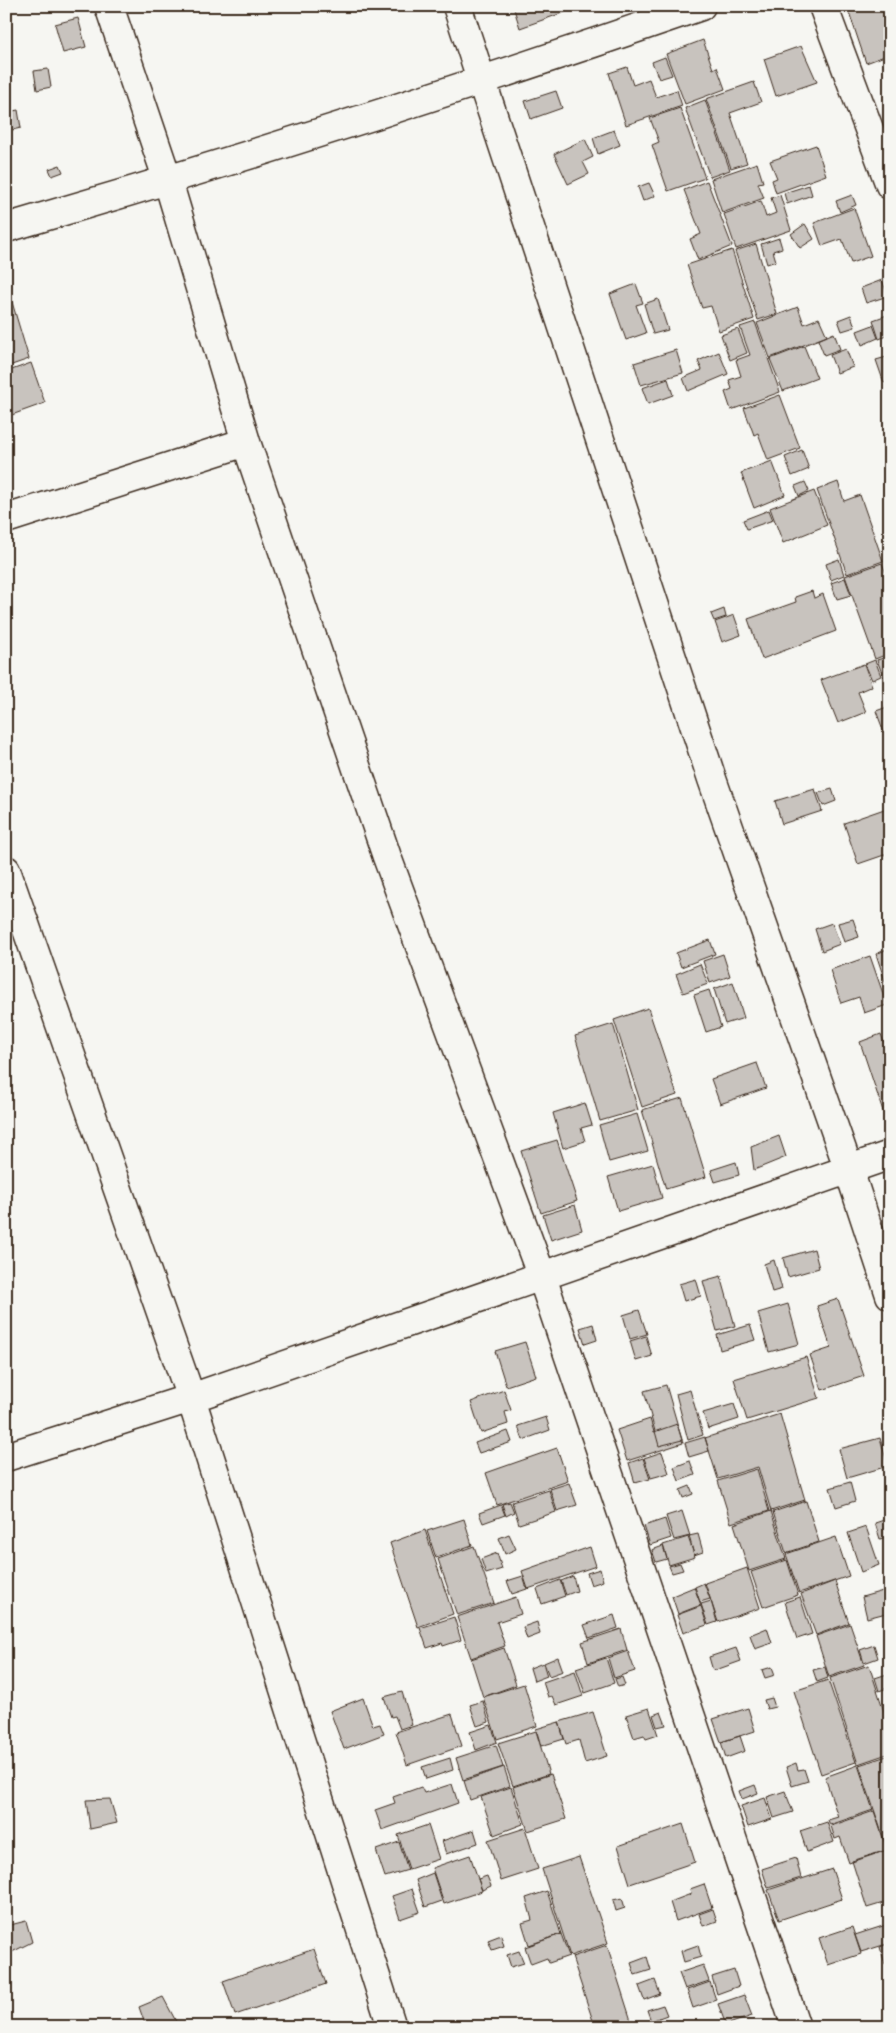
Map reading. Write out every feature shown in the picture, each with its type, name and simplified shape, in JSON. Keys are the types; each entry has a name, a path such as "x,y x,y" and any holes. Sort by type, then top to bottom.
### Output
{"street":[{"path":"109,6 168,181 246,442 388,857 542,1277 796,2027"},
{"path":"457,6 712,779 849,1170 890,1295"},
{"path":"6,228 168,181 482,81 701,6"},
{"path":"823,6 890,185"},
{"path":"6,519 246,442"},
{"path":"6,870 191,1398 392,2027"},
{"path":"6,1457 191,1398 890,1155"}],"building":[{"path":"513,6 582,6 520,28"},
{"path":"847,6 870,6 871,8 890,6 890,54 866,63"},
{"path":"78,18 86,47 63,53 55,24"},
{"path":"703,40 713,69 717,67 725,89 685,104 666,54"},
{"path":"801,46 817,82 776,96 764,59"},
{"path":"665,57 672,75 659,79 652,62"},
{"path":"627,67 633,85 649,79 656,97 677,90 682,106 626,125 609,73"},
{"path":"48,69 51,87 37,90 34,71"},
{"path":"754,82 761,102 730,113 747,163 731,168 706,99"},
{"path":"556,91 562,108 531,119 525,101"},
{"path":"705,100 730,170 710,177 685,108"},
{"path":"680,108 705,178 668,191 652,145 659,142 650,118"},
{"path":"18,110 21,128 12,130 8,112"},
{"path":"614,130 620,145 598,154 593,138"},
{"path":"585,139 593,157 583,162 589,174 568,184 554,154"},
{"path":"816,145 826,175 776,193 772,180 777,178 770,161"},
{"path":"757,163 763,182 758,183 764,198 722,213 711,179"},
{"path":"60,165 63,172 52,176 49,169"},
{"path":"707,181 732,246 698,260 690,239 701,234 684,190"},
{"path":"649,183 655,196 643,201 638,187"},
{"path":"809,185 812,195 787,204 784,193"},
{"path":"780,195 791,230 736,249 724,214 761,201 766,217 776,213 771,198"},
{"path":"852,195 856,205 840,212 836,201"},
{"path":"854,208 871,256 851,263 842,239 822,246 814,223"},
{"path":"805,224 814,239 800,248 791,234"},
{"path":"779,238 782,248 773,251 776,261 767,264 761,244"},
{"path":"756,244 777,314 758,320 735,251"},
{"path":"732,250 754,319 719,331 711,306 702,308 687,265"},
{"path":"882,280 888,296 866,303 861,288"},
{"path":"6,282 29,359 6,367"},
{"path":"636,284 643,303 636,305 646,333 626,340 610,294"},
{"path":"658,299 668,330 653,334 644,304"},
{"path":"798,307 804,324 819,318 827,336 770,358 757,323"},
{"path":"890,314 890,335 879,339 873,320"},
{"path":"851,315 855,327 842,331 838,320"},
{"path":"755,322 780,392 731,410 725,392 732,389 729,380 741,376 736,360 750,355 740,327"},
{"path":"873,325 878,338 862,345 857,331"},
{"path":"738,329 747,353 730,360 721,335"},
{"path":"834,333 840,349 824,355 818,340"},
{"path":"804,346 817,378 783,391 770,359"},
{"path":"846,349 853,367 837,373 830,355"},
{"path":"676,350 683,373 641,385 634,363"},
{"path":"719,352 728,374 688,391 683,378 702,370 698,361"},
{"path":"890,356 890,380 884,383 876,360"},
{"path":"31,363 45,403 6,417 6,372"},
{"path":"668,379 673,395 648,404 642,388"},
{"path":"780,395 800,448 768,460 758,433 754,435 744,408"},
{"path":"802,450 809,469 792,476 785,457"},
{"path":"772,461 785,495 754,508 741,473"},
{"path":"805,482 809,491 799,496 795,486"},
{"path":"838,482 844,501 860,495 883,561 847,574 817,490"},
{"path":"814,491 827,525 783,543 770,508"},
{"path":"769,510 773,520 747,529 743,520"},
{"path":"839,559 844,575 831,580 826,564"},
{"path":"882,563 890,584 890,653 875,659 845,576"},
{"path":"845,578 851,595 837,599 831,583"},
{"path":"812,591 814,598 823,594 836,631 762,659 748,619 796,602 795,597"},
{"path":"724,609 726,617 714,621 711,614"},
{"path":"734,615 741,635 722,642 715,622"},
{"path":"890,656 890,694 877,660"},
{"path":"875,660 881,676 872,680 865,664"},
{"path":"864,664 872,686 858,692 866,712 838,723 821,680"},
{"path":"890,706 890,730 884,732 876,711"},
{"path":"815,789 822,811 782,824 775,801"},
{"path":"832,789 836,801 823,806 818,793"},
{"path":"890,807 890,853 858,864 844,823"},
{"path":"853,919 859,937 844,942 838,923"},
{"path":"832,923 840,944 822,951 815,929"},
{"path":"710,940 715,954 681,967 676,953"},
{"path":"890,948 890,996 876,954"},
{"path":"723,954 730,976 710,983 703,961"},
{"path":"870,956 887,1005 864,1013 859,997 841,1003 830,970"},
{"path":"700,964 708,984 683,993 676,974"},
{"path":"733,982 744,1018 725,1024 714,989"},
{"path":"709,990 721,1027 706,1032 694,995"},
{"path":"648,1008 677,1095 642,1107 614,1020"},
{"path":"613,1024 638,1110 600,1121 575,1036"},
{"path":"881,1034 890,1060 890,1112 884,1114 860,1042"},
{"path":"757,1063 766,1088 720,1104 711,1079"},
{"path":"682,1098 706,1177 666,1189 642,1110"},
{"path":"585,1103 592,1125 581,1128 585,1141 563,1148 553,1113"},
{"path":"637,1114 648,1151 609,1162 599,1125"},
{"path":"779,1136 786,1157 754,1170 751,1147"},
{"path":"557,1140 577,1201 541,1213 521,1151"},
{"path":"736,1162 739,1175 715,1182 711,1170"},
{"path":"653,1164 662,1198 618,1211 608,1177"},
{"path":"575,1205 582,1230 551,1240 543,1215"},
{"path":"814,1249 819,1268 788,1277 783,1258"},
{"path":"774,1260 782,1289 772,1292 764,1264"},
{"path":"721,1276 735,1326 717,1331 703,1281"},
{"path":"696,1279 701,1296 684,1301 679,1284"},
{"path":"838,1299 864,1376 822,1390 810,1355 831,1348 817,1306"},
{"path":"788,1304 799,1344 769,1352 758,1313"},
{"path":"639,1310 647,1334 630,1339 623,1315"},
{"path":"593,1324 597,1340 585,1344 580,1328"},
{"path":"750,1325 755,1340 720,1350 717,1335"},
{"path":"646,1336 652,1356 636,1361 630,1341"},
{"path":"525,1342 536,1376 506,1386 495,1351"},
{"path":"806,1357 819,1398 747,1420 734,1379"},
{"path":"666,1385 682,1440 659,1446 644,1391"},
{"path":"504,1390 511,1410 505,1412 508,1424 481,1433 471,1402"},
{"path":"690,1390 703,1435 688,1440 676,1394"},
{"path":"734,1404 739,1419 708,1429 703,1413"},
{"path":"780,1414 805,1500 771,1511 758,1467 718,1479 705,1438"},
{"path":"546,1417 550,1430 523,1440 518,1426"},
{"path":"650,1419 654,1432 677,1424 683,1443 627,1461 617,1430"},
{"path":"508,1431 512,1442 479,1453 475,1443"},
{"path":"705,1437 709,1451 689,1457 685,1443"},
{"path":"880,1438 888,1466 847,1478 839,1449"},
{"path":"557,1448 568,1481 497,1505 486,1473"},
{"path":"662,1452 669,1473 651,1478 644,1458"},
{"path":"643,1458 650,1479 635,1483 629,1463"},
{"path":"690,1461 695,1475 679,1481 674,1467"},
{"path":"757,1469 769,1511 731,1523 718,1481"},
{"path":"850,1482 855,1501 836,1507 830,1488"},
{"path":"569,1483 577,1505 557,1511 550,1489"},
{"path":"690,1486 693,1494 683,1498 680,1490"},
{"path":"549,1490 556,1512 519,1524 512,1502"},
{"path":"806,1501 819,1542 786,1553 773,1512"},
{"path":"510,1502 514,1512 506,1516 502,1504"},
{"path":"501,1505 505,1515 483,1523 479,1513"},
{"path":"682,1511 690,1536 674,1540 666,1516"},
{"path":"771,1511 786,1559 749,1571 734,1524"},
{"path":"890,1518 890,1536 880,1539 875,1523"},
{"path":"464,1519 472,1545 436,1558 427,1531"},
{"path":"665,1519 671,1538 650,1545 644,1526"},
{"path":"866,1527 879,1565 861,1572 848,1533"},
{"path":"425,1530 453,1614 418,1627 390,1543"},
{"path":"509,1534 516,1549 505,1554 499,1538"},
{"path":"698,1534 703,1552 694,1555 689,1536"},
{"path":"688,1537 695,1557 669,1565 663,1545"},
{"path":"836,1537 849,1576 799,1593 786,1554"},
{"path":"474,1546 494,1603 457,1615 438,1559"},
{"path":"663,1546 667,1559 656,1562 652,1550"},
{"path":"590,1547 596,1566 528,1589 522,1571"},
{"path":"497,1553 502,1569 486,1574 481,1559"},
{"path":"787,1560 798,1595 763,1607 751,1572"},
{"path":"680,1563 683,1570 672,1573 669,1566"},
{"path":"747,1568 760,1608 718,1622 705,1583"},
{"path":"600,1569 603,1581 591,1585 587,1573"},
{"path":"523,1576 527,1589 512,1594 507,1581"},
{"path":"573,1576 577,1591 566,1595 561,1581"},
{"path":"560,1580 565,1596 542,1604 537,1589"},
{"path":"835,1581 849,1623 816,1635 801,1594"},
{"path":"704,1583 710,1599 700,1602 695,1587"},
{"path":"694,1587 701,1605 678,1614 672,1596"},
{"path":"890,1589 890,1612 867,1618 862,1597"},
{"path":"516,1597 521,1614 497,1622 505,1646 471,1658 457,1617"},
{"path":"800,1597 812,1634 797,1639 785,1602"},
{"path":"711,1601 717,1622 708,1625 701,1604"},
{"path":"701,1606 707,1625 683,1633 677,1615"},
{"path":"614,1615 618,1628 589,1638 584,1625"},
{"path":"454,1617 461,1640 443,1646 442,1643 427,1648 420,1628"},
{"path":"537,1622 540,1634 527,1639 523,1627"},
{"path":"850,1624 864,1665 829,1677 816,1636"},
{"path":"767,1628 772,1643 755,1649 750,1635"},
{"path":"621,1629 627,1650 588,1663 582,1642"},
{"path":"874,1645 878,1658 864,1663 860,1650"},
{"path":"504,1648 516,1685 483,1697 471,1659"},
{"path":"736,1648 741,1661 713,1671 709,1657"},
{"path":"628,1651 635,1671 614,1678 608,1658"},
{"path":"558,1657 563,1671 549,1676 544,1663"},
{"path":"606,1658 614,1683 585,1693 576,1668"},
{"path":"543,1663 547,1676 534,1681 530,1668"},
{"path":"869,1665 890,1730 890,1753 858,1764 830,1678"},
{"path":"772,1667 775,1675 765,1678 762,1670"},
{"path":"825,1667 828,1678 817,1682 813,1670"},
{"path":"575,1671 583,1696 556,1705 552,1696 548,1697 543,1682"},
{"path":"890,1673 890,1687 879,1691 875,1678"},
{"path":"622,1677 625,1685 618,1687 615,1679"},
{"path":"828,1680 856,1762 821,1774 794,1691"},
{"path":"524,1684 537,1726 497,1739 483,1697"},
{"path":"402,1692 412,1725 400,1729 395,1716 391,1717 384,1697"},
{"path":"363,1698 373,1726 380,1724 384,1734 344,1749 330,1711"},
{"path":"772,1698 775,1707 767,1709 764,1700"},
{"path":"483,1701 489,1722 477,1726 470,1705"},
{"path":"649,1708 658,1735 646,1739 644,1735 634,1738 626,1715"},
{"path":"748,1708 755,1731 721,1742 713,1719"},
{"path":"593,1712 607,1756 585,1763 579,1740 566,1744 559,1722"},
{"path":"661,1712 666,1725 657,1727 653,1715"},
{"path":"452,1714 462,1746 407,1765 396,1732"},
{"path":"559,1722 564,1739 541,1746 536,1729"},
{"path":"491,1725 497,1742 476,1750 470,1732"},
{"path":"536,1731 549,1774 513,1786 498,1743"},
{"path":"740,1736 745,1751 726,1758 721,1742"},
{"path":"496,1745 503,1767 463,1780 456,1758"},
{"path":"890,1755 890,1847 887,1848 859,1765"},
{"path":"450,1758 453,1770 426,1779 422,1767"},
{"path":"796,1763 798,1770 804,1769 808,1781 792,1786 786,1767"},
{"path":"858,1765 873,1810 830,1825 828,1820 838,1817 825,1777"},
{"path":"504,1767 510,1786 470,1800 464,1781"},
{"path":"551,1774 566,1819 528,1831 513,1787"},
{"path":"452,1784 458,1803 382,1830 375,1810 395,1803 393,1797 421,1787 424,1793"},
{"path":"755,1785 758,1793 742,1799 739,1791"},
{"path":"511,1787 523,1824 494,1835 481,1797"},
{"path":"785,1791 793,1812 774,1818 767,1797"},
{"path":"765,1798 772,1819 748,1827 741,1806"},
{"path":"110,1799 117,1823 90,1829 86,1800"},
{"path":"874,1811 887,1850 849,1863 840,1837 835,1839 831,1826"},
{"path":"827,1822 834,1842 807,1852 800,1831"},
{"path":"683,1824 695,1862 630,1884 618,1846"},
{"path":"428,1825 439,1859 409,1869 398,1835"},
{"path":"525,1828 538,1869 501,1881 488,1840"},
{"path":"474,1830 478,1843 446,1854 442,1841"},
{"path":"399,1842 408,1870 385,1877 376,1850"},
{"path":"887,1850 890,1860 890,1901 867,1908 852,1861"},
{"path":"470,1855 482,1891 444,1904 432,1868"},
{"path":"579,1857 608,1943 570,1956 542,1869"},
{"path":"796,1858 801,1878 768,1888 762,1869"},
{"path":"832,1869 842,1899 779,1920 768,1890"},
{"path":"433,1873 442,1901 425,1907 416,1880"},
{"path":"487,1876 491,1886 482,1890 478,1879"},
{"path":"704,1884 712,1908 676,1921 670,1902 691,1894 690,1889"},
{"path":"412,1889 420,1912 400,1919 392,1896"},
{"path":"547,1891 561,1934 529,1945 522,1923 532,1920 526,1898"},
{"path":"622,1898 625,1908 616,1911 613,1900"},
{"path":"713,1909 717,1921 703,1926 699,1914"},
{"path":"26,1921 32,1942 6,1955 6,1926"},
{"path":"886,1925 890,1943 861,1952 855,1935"},
{"path":"852,1927 861,1954 828,1965 819,1938"},
{"path":"561,1934 569,1956 549,1963 547,1958 531,1964 525,1947"},
{"path":"501,1935 504,1946 492,1950 488,1940"},
{"path":"890,1943 890,1962 885,1964 880,1947"},
{"path":"607,1945 633,2027 595,2027 572,1957"},
{"path":"698,1945 701,1957 684,1962 681,1951"},
{"path":"314,1949 326,1984 235,2015 223,1981"},
{"path":"519,1951 524,1963 511,1967 507,1955"},
{"path":"647,1957 651,1970 635,1975 631,1963"},
{"path":"703,1965 709,1981 685,1989 679,1973"},
{"path":"734,1970 739,1986 717,1994 712,1977"},
{"path":"655,1980 660,1994 644,2000 639,1986"},
{"path":"710,1982 716,2000 693,2008 687,1990"},
{"path":"744,1995 752,2016 726,2025 718,2004"},
{"path":"163,1997 179,2027 146,2027 139,2007"},
{"path":"663,2005 667,2015 651,2021 647,2010"},
{"path":"659,2018 662,2027 647,2027 646,2023"},
{"path":"341,2020 343,2027 327,2026"}]}
